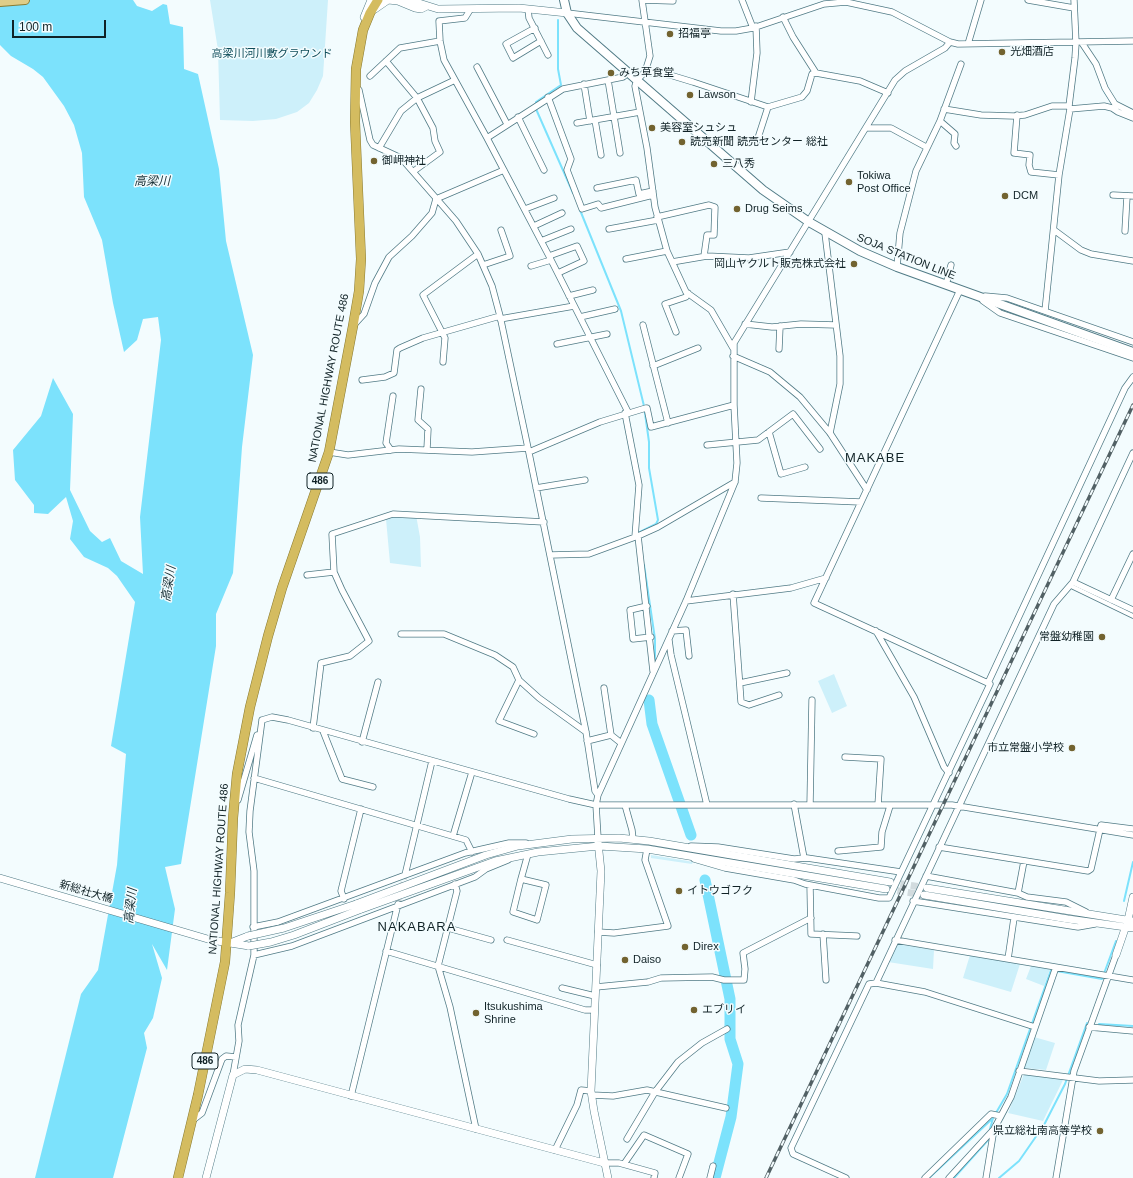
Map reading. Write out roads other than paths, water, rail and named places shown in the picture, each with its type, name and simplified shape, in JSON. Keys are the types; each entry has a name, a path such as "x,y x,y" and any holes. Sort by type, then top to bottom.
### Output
{"highway":[{"name":"NATIONAL HIGHWAY ROUTE 486","path":"178,1178 223,975 228,943 232,818 237,774 250,707 268,636 329,452 359,291 361,259 355,86 358,51 370,13 378,0"}],"main road":[{"path":"0,2 25,0"},
{"name":"SOJA STATION LINE","path":"564,0 567,13 577,28 763,190 825,233 860,251 946,286 1133,352"}],"street":[{"path":"365,27 364,18 371,0"},
{"path":"370,13 388,0 398,1 421,9 428,6"},
{"path":"409,0 428,6 446,9 528,9 722,31 755,27 824,4 846,1 902,16 950,42 968,44 1133,41"},
{"path":"673,1 642,0 650,56 645,72 637,80 635,86 653,193 658,219 667,251 672,262 688,293 711,310 733,348"},
{"path":"742,0 755,27 758,53 751,102"},
{"path":"968,44 982,0"},
{"path":"1028,0 1074,8"},
{"path":"1045,311 1059,175 1079,43 1074,0"},
{"path":"528,9 529,18 548,55"},
{"path":"470,10 465,18 439,21 440,41 444,60 534,226 626,412 639,485 636,536 651,637 653,672"},
{"path":"783,17 793,37 816,73"},
{"path":"535,28 506,44 513,58 541,41"},
{"path":"370,76 400,48 440,41"},
{"path":"608,1178 592,1093 594,1010 601,871 596,804 598,795 686,601 737,476 733,348 745,324 895,80 905,71 945,48 950,42"},
{"path":"1079,43 1094,60 1113,106 1133,118"},
{"path":"386,61 418,98 433,128 434,141 440,152 414,171"},
{"path":"897,267 900,233 916,171 926,147 940,121 961,64"},
{"path":"477,67 508,124"},
{"path":"487,138 563,88 623,77 629,72"},
{"path":"645,72 670,75 768,107 802,97 807,91 812,74 816,73 860,81 888,93"},
{"path":"379,148 401,111 418,98 455,80"},
{"path":"608,80 620,153"},
{"path":"584,84 601,155"},
{"path":"355,86 360,90 370,140 373,145 401,158 414,171 456,221 478,254 492,286 544,522 586,732 595,791 598,795"},
{"path":"548,97 571,159 567,170 582,209 598,204 601,208 653,193"},
{"path":"944,109 981,115 1018,115 1052,106 1069,108 1113,106 1133,113"},
{"path":"757,141 768,107"},
{"path":"577,123 640,112"},
{"path":"1018,115 1014,153 1030,155 1029,165 1031,172 1059,175"},
{"path":"518,117 544,170"},
{"path":"940,121 955,134 954,143 956,146"},
{"path":"866,128 890,128 926,147"},
{"path":"436,199 504,170"},
{"path":"597,188 636,180 639,194 653,193"},
{"path":"1113,195 1130,196 1125,231"},
{"path":"525,210 554,198"},
{"path":"353,326 364,314 375,283 390,257 412,236 432,213 436,199"},
{"path":"609,230 658,219 709,205 715,207 714,234 706,235 704,256"},
{"path":"534,226 562,213"},
{"path":"541,241 571,229"},
{"path":"483,265 510,256 501,230"},
{"path":"1054,230 1081,250 1091,254 1133,261"},
{"path":"825,233 836,325 840,384 830,433"},
{"path":"531,266 577,246 584,261 558,273"},
{"path":"626,259 667,251"},
{"path":"672,262 704,256 749,258 790,252"},
{"path":"443,362 445,338 423,296 478,254"},
{"path":"946,286 951,265"},
{"path":"569,296 592,290"},
{"path":"960,290 814,603 988,683"},
{"path":"676,332 675,326 672,325 665,304 686,296 688,293"},
{"path":"977,296 1007,298 1133,342"},
{"path":"977,296 1000,313 1133,358"},
{"path":"362,380 385,377 394,373 398,349 442,333 500,317 574,306"},
{"path":"580,317 615,309"},
{"path":"745,324 780,326 801,324 836,325"},
{"path":"643,326 668,423"},
{"path":"779,349 780,326"},
{"path":"557,344 607,334"},
{"path":"653,366 698,348"},
{"path":"733,356 758,366 782,381 800,397 830,433 867,490"},
{"path":"685,855 714,865 887,899 990,684 988,683 1125,388 1133,377"},
{"path":"421,389 418,420 428,429 427,449"},
{"path":"391,450 386,443 393,396"},
{"path":"329,452 348,455 391,450 427,449 466,452 529,450 626,412 644,408 648,408 651,428 734,405"},
{"path":"707,445 758,440 792,414 820,449"},
{"path":"769,432 781,474 804,468"},
{"path":"876,983 913,901 1054,604 1073,584 1133,453"},
{"path":"536,488 585,480"},
{"path":"550,555 589,554 636,536 658,527 735,482"},
{"path":"761,498 861,502"},
{"path":"313,728 321,663 350,656 369,641 334,572 332,534 393,514 544,522"},
{"path":"1111,600 1133,554"},
{"path":"308,576 334,572"},
{"path":"686,601 791,588 826,578"},
{"path":"1073,584 1133,610"},
{"path":"1073,584 1133,616"},
{"path":"733,594 742,702 746,705 779,695"},
{"path":"647,606 630,610 633,639 651,637"},
{"path":"672,631 686,630 689,656"},
{"path":"876,631 914,697 944,767 948,773"},
{"path":"401,634 438,633 454,637 501,658 513,667 519,680 586,732"},
{"path":"669,640 671,655 707,805"},
{"path":"740,683 787,673"},
{"path":"519,680 499,721 534,734"},
{"path":"362,742 378,682"},
{"path":"604,688 611,735 621,743"},
{"path":"810,805 812,700"},
{"path":"262,720 272,717 569,800 596,804 625,806 794,804 958,806 1133,835"},
{"path":"232,818 262,720"},
{"path":"206,1178 233,1075 239,1041 238,1024 254,955 254,872 249,832 250,811 262,720"},
{"path":"323,731 342,779 373,787"},
{"path":"587,741 611,735"},
{"path":"845,757 881,759 878,805"},
{"path":"405,875 432,761"},
{"path":"453,836 472,772"},
{"path":"254,778 466,840 472,852"},
{"path":"794,804 804,858"},
{"path":"625,806 633,839"},
{"path":"838,851 881,847 884,822 890,806"},
{"path":"344,899 341,891 360,809"},
{"path":"939,847 1088,871 1091,869 1101,825 1133,829"},
{"path":"357,907 486,855 518,846 572,839 633,839 890,882"},
{"path":"253,927 278,922 344,899 465,853 509,843 535,844"},
{"path":"228,943 248,936 284,928 357,907 495,860 528,854 598,846 647,849 886,889"},
{"path":"687,847 718,847 794,859 804,858 901,872"},
{"path":"598,932 614,933 668,926 644,860 647,849"},
{"path":"521,879 546,885 537,920 513,912 521,879 528,854"},
{"path":"254,955 292,946 398,904 475,876 486,869 516,856"},
{"path":"1018,893 1024,861"},
{"path":"926,876 1018,893 1027,897 1066,902 1091,914"},
{"name":"新総社大橋","path":"0,878 211,940 249,946 294,936 357,907"},
{"path":"455,884 457,891 438,966 450,1007 476,1129"},
{"path":"810,885 811,934 857,936"},
{"path":"1100,924 925,892 1091,914 1130,924"},
{"path":"1056,1178 1069,1077 1089,1027 1105,975 1130,924 1133,897"},
{"path":"913,901 1078,927 1100,924 1130,924"},
{"path":"351,1096 398,904"},
{"path":"596,987 648,982 661,978 712,977 724,980 744,980 745,969 743,953 811,918"},
{"path":"1008,959 1014,918"},
{"path":"448,928 491,940"},
{"path":"823,934 826,980"},
{"path":"507,940 597,965"},
{"path":"895,940 1008,959 1055,969 1133,980"},
{"path":"386,951 586,1010 594,1010"},
{"path":"986,1178 997,1115 1011,1097 1032,1027 1055,969"},
{"path":"846,1178 793,1154 791,1148 868,984 876,983 925,992 1032,1027"},
{"path":"562,988 595,996"},
{"path":"1089,1027 1133,1031"},
{"path":"627,1139 655,1092 678,1062 702,1043 727,1029"},
{"path":"192,1120 202,1113 222,1058 226,1056 236,1058"},
{"path":"233,1075 245,1069 257,1070 604,1163 624,1164 655,1173 654,1178"},
{"path":"1019,1071 1099,1081 1133,1080"},
{"path":"555,1150 577,1105 581,1090 613,1096 647,1090 726,1108"},
{"path":"925,1178 991,1114 997,1115"},
{"path":"949,1178 994,1129"},
{"path":"624,1164 644,1135 688,1154 679,1178"},
{"path":"710,1178 713,1166"}],"water":[{"name":"高梁川","path":"0,0 133,0 137,6 152,11 163,4 167,5 170,24 183,27 184,69 198,74 219,169 226,241 253,355 242,447 233,573 216,614 216,646 181,864 165,867 175,909 167,970 152,944 162,978 153,1018 144,1033 147,1048 113,1178 35,1178 81,994 98,970 117,865 126,754 111,746 135,602 117,576 108,568 84,557 70,539 73,521 66,497 48,514 34,513 34,505 15,480 13,450 41,416 53,378 73,414 70,490 90,531 102,542 110,538 121,561 143,574 140,517 161,340 158,317 143,319 137,340 124,352 113,303 102,240 84,197 82,153 74,125 64,106 43,77 33,69 11,56 0,45"}],"waterway":[{"path":"558,20 558,69 561,85 536,102 536,109 573,193"},
{"path":"1104,91 1114,106"},
{"path":"580,210 621,311 644,406 649,442 649,468 658,520 656,524 640,532"},
{"path":"644,565 655,639 655,660"},
{"path":"649,700 652,724 691,835"},
{"path":"1124,901 1133,862"},
{"path":"705,880 730,999 730,1039 738,1064 731,1117 715,1178"},
{"path":"990,1129 993,1118 1007,1094 1051,970 1102,979 1116,941"},
{"path":"999,1178 1019,1161 1044,1125 1065,1084 1087,1023"},
{"path":"1099,1024 1133,1026"},
{"path":"929,1178 992,1119"},
{"path":"954,1178 989,1139"}],"tunnel":[{"path":"398,904 405,875"},
{"path":"890,882 927,888"},
{"path":"887,889 924,895"}],"railway":[{"path":"766,1178 1133,405"}],"place":[{"name":"招福亭","path":"670,34"},
{"name":"光畑酒店","path":"1002,52"},
{"name":"みち草食堂","path":"611,73"},
{"name":"Lawson","path":"690,95"},
{"name":"美容室シュシュ","path":"652,128"},
{"name":"読売新聞 読売センター 総社","path":"682,142"},
{"name":"御岬神社","path":"374,161"},
{"name":"三八秀","path":"714,164"},
{"name":"Tokiwa Post Office","path":"849,182"},
{"name":"DCM","path":"1005,196"},
{"name":"Drug Seims","path":"737,209"},
{"name":"岡山ヤクルト販売株式会社","path":"854,264"},
{"name":"常盤幼稚園","path":"1102,637"},
{"name":"市立常盤小学校","path":"1072,748"},
{"name":"イトウゴフク","path":"679,891"},
{"name":"Direx","path":"685,947"},
{"name":"Daiso","path":"625,960"},
{"name":"エブリイ","path":"694,1010"},
{"name":"Itsukushima Shrine","path":"476,1013"},
{"name":"県立総社南高等学校","path":"1100,1131"}],"district":[{"name":"MAKABE","path":"875,458"},
{"name":"NAKABARA","path":"417,927"}],"park label":[{"name":"高梁川河川敷グラウンド","path":"272,54"}]}
